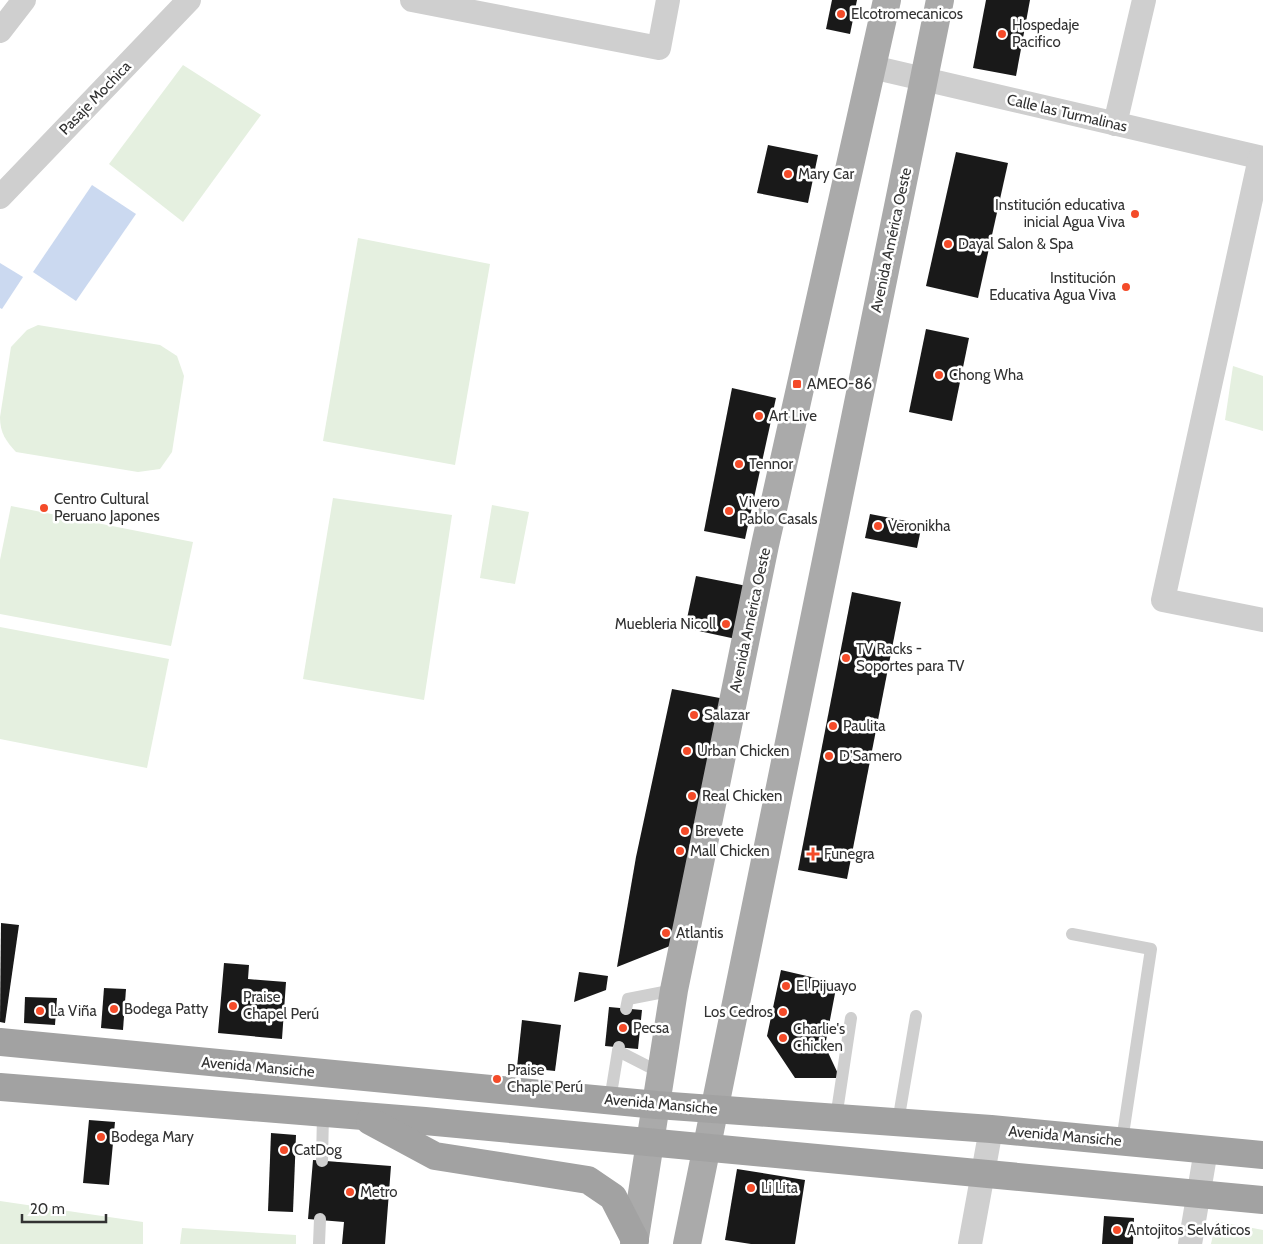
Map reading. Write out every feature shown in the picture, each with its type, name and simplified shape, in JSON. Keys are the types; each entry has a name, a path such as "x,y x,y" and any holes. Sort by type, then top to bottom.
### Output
{"highway":[{"name":"Avenida Mansiche","path":"0,1042 656,1105 991,1129 1263,1155"},
{"path":"169,1101 173,1059"},
{"path":"294,1111 297,1070"},
{"path":"425,1121 427,1083"},
{"path":"0,1087 425,1121 706,1146 1263,1200"},
{"path":"360,1116 435,1156 588,1180 613,1197 635,1242"}],"main road":[{"name":"Avenida América Oeste","path":"635,1242 674,990 766,545 887,0"},
{"name":"Avenida América Oeste","path":"687,1244 940,0"}],"street":[{"path":"0,31 24,0"},
{"name":"Pasaje Mochica","path":"0,197 189,0"},
{"path":"412,0 659,48 668,0"},
{"path":"1114,124 1144,0"},
{"name":"Calle las Turmalinas","path":"872,67 1261,158"},
{"path":"1261,158 1163,600 1263,620"},
{"path":"970,1244 991,1129"},
{"path":"1190,1244 1206,1150"}],"lane":[{"path":"1072,934 1152,949 1122,1141"},
{"path":"626,1009 628,999 674,990"},
{"path":"898,1122 916,1016"},
{"path":"836,1118 851,1018"},
{"path":"610,1100 619,1049 661,1073"},
{"path":"322,1161 323,1114"},
{"path":"319,1244 320,1220"}],"green space":[{"path":"183,65 261,115 183,222 109,164"},
{"path":"358,238 490,264 455,465 323,441"},
{"path":"38,325 160,345 177,356 184,376 172,452 160,469 138,472 16,452 12,448 2,432 0,423 11,347 27,330"},
{"path":"1233,366 1263,376 1263,431 1225,420"},
{"path":"333,498 452,515 424,700 303,679"},
{"path":"492,505 529,512 515,584 480,578"},
{"path":"11,506 193,542 171,646 0,614 0,560"},
{"path":"0,627 169,659 147,768 0,739"},
{"path":"0,1201 143,1222 143,1244 0,1244"},
{"path":"1216,1221 1263,1230 1263,1244 1211,1244"},
{"path":"182,1228 296,1235 296,1244 180,1244"}],"water":[{"path":"92,185 136,214 76,301 33,272"},
{"path":"0,263 23,277 2,309 0,308"}],"building":[{"name":"Elcotromecanicos","path":"832,0 857,0 850,34 826,29"},
{"name":"Hospedaje Pacifico","path":"986,0 1030,0 1016,76 973,68"},
{"name":"Mary Car","path":"768,145 818,155 808,203 757,193"},
{"path":"956,152 1008,163 978,298 926,286"},
{"name":"Chong Wha","path":"926,329 969,338 952,421 909,412"},
{"path":"732,388 776,398 745,539 704,531"},
{"path":"870,514 922,524 917,548 865,538"},
{"path":"696,576 747,586 736,639 685,628"},
{"path":"852,592 901,602 847,879 798,870"},
{"path":"672,689 725,699 675,944 617,967 636,857"},
{"path":"1,923 19,925 5,1023 0,1022"},
{"path":"224,963 249,965 248,979 286,982 282,1039 218,1033"},
{"path":"781,970 837,983 825,1046 840,1078 795,1078 767,1036"},
{"path":"579,972 608,976 606,990 574,1002"},
{"name":"Bodega Patty","path":"104,988 126,989 123,1030 101,1028"},
{"name":"La Viña","path":"25,997 57,998 55,1025 24,1023"},
{"name":"Pecsa","path":"609,1007 642,1010 638,1049 605,1046"},
{"path":"522,1020 561,1025 555,1071 517,1067"},
{"path":"89,1120 115,1122 109,1185 83,1183"},
{"path":"271,1133 296,1135 293,1212 268,1211"},
{"name":"Metro","path":"313,1160 391,1166 385,1244 342,1244 344,1222 308,1219"},
{"path":"737,1169 805,1180 795,1244 751,1244 725,1240"},
{"path":"1104,1216 1134,1218 1133,1244 1102,1244"}],"place":[{"name":"Elcotromecanicos","path":"841,14"},
{"name":"Hospedaje Pacifico","path":"1002,34"},
{"name":"Mary Car","path":"788,174"},
{"name":"Institución educativa inicial Agua Viva","path":"1135,214"},
{"name":"Dayal Salon & Spa","path":"948,244"},
{"name":"Institución Educativa Agua Viva","path":"1126,287"},
{"name":"Chong Wha","path":"939,375"},
{"name":"AMEO-86","path":"797,384"},
{"name":"Art Live","path":"759,416"},
{"name":"Tennor","path":"739,464"},
{"name":"Centro Cultural Peruano Japones","path":"44,508"},
{"name":"Vivero Pablo Casals","path":"729,511"},
{"name":"Veronikha","path":"878,526"},
{"name":"Muebleria Nicoll","path":"726,624"},
{"name":"TV Racks - Soportes para TV","path":"846,658"},
{"name":"Salazar","path":"694,715"},
{"name":"Paulita","path":"833,726"},
{"name":"Urban Chicken","path":"687,751"},
{"name":"D'Samero","path":"829,756"},
{"name":"Real Chicken","path":"692,796"},
{"name":"Brevete","path":"685,831"},
{"name":"Mall Chicken","path":"680,851"},
{"name":"Funegra","path":"813,854"},
{"name":"Atlantis","path":"666,933"},
{"name":"El Pijuayo","path":"786,986"},
{"name":"Praise Chapel Perú","path":"233,1006"},
{"name":"Bodega Patty","path":"114,1009"},
{"name":"La Viña","path":"40,1011"},
{"name":"Los Cedros","path":"783,1012"},
{"name":"Pecsa","path":"623,1028"},
{"name":"Charlie's Chicken","path":"783,1038"},
{"name":"Praise Chaple Perú","path":"497,1079"},
{"name":"Bodega Mary","path":"101,1137"},
{"name":"CatDog","path":"284,1150"},
{"name":"Li Lita","path":"751,1188"},
{"name":"Metro","path":"350,1192"},
{"name":"Antojitos Selváticos","path":"1117,1230"}]}
